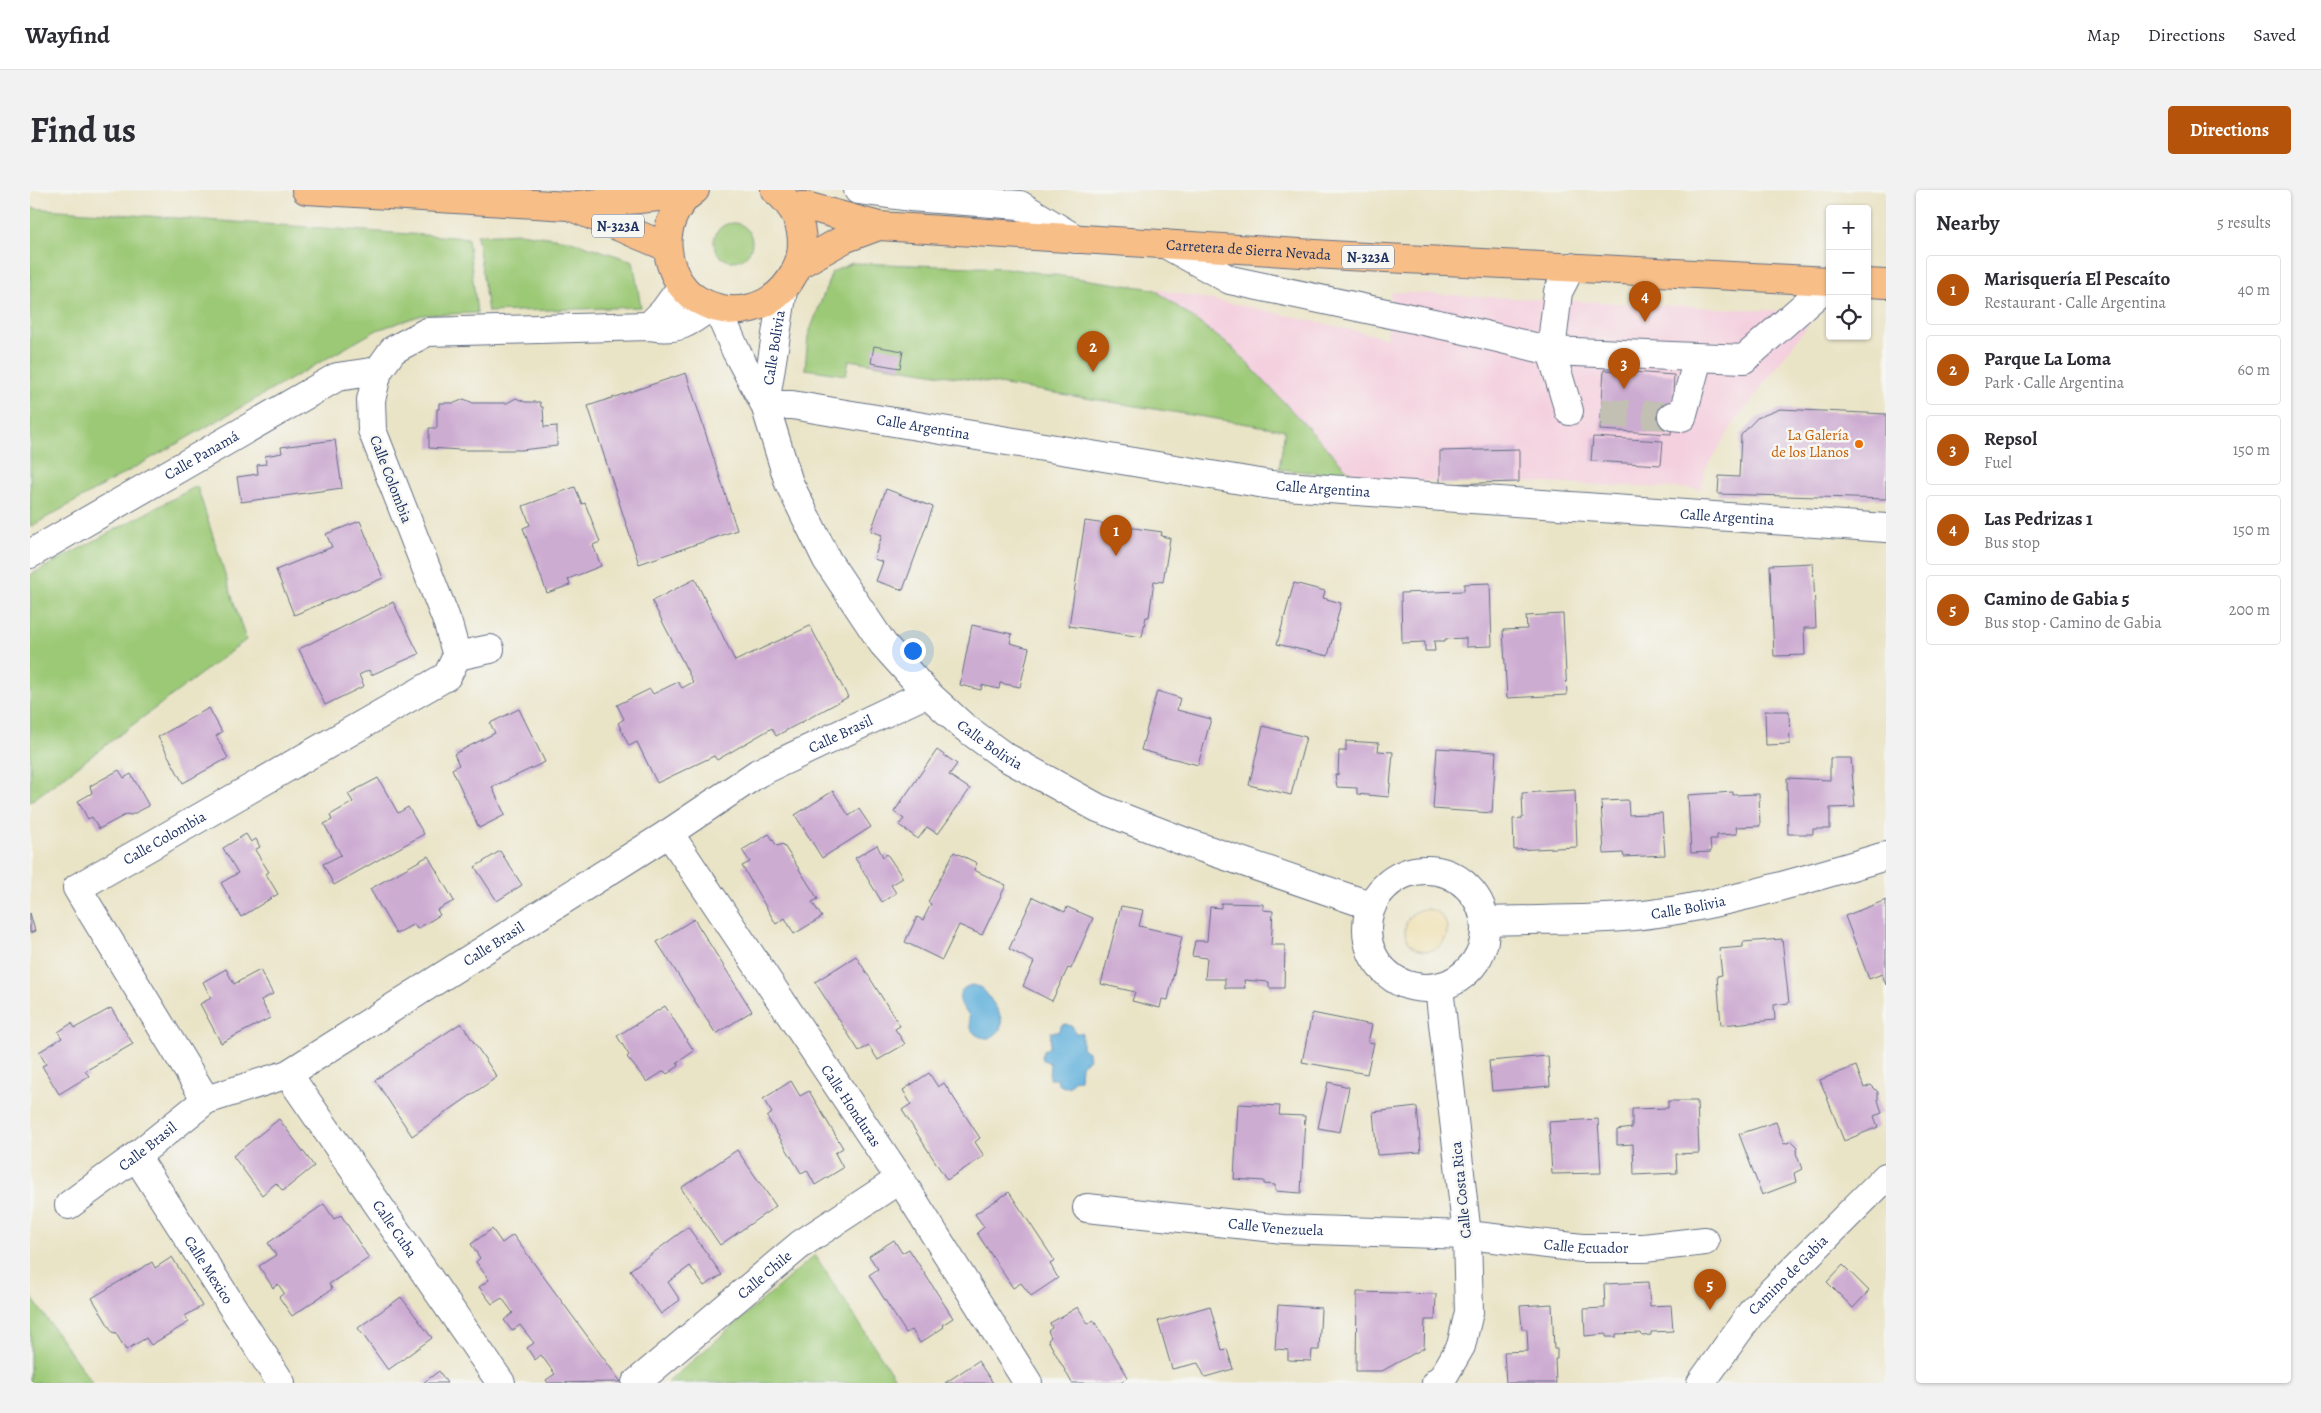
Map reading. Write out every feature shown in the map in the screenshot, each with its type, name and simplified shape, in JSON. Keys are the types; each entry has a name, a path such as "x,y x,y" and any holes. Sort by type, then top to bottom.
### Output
{"main road":[{"name":"N-323A","path":"306,190 568,206 692,192"},
{"name":"N-323A","path":"692,192 679,206 671,220 667,248 673,271 682,286 694,298 714,308 735,311 755,308 769,302 783,290 798,265 802,243 799,224 782,198"},
{"name":"Carretera de Sierra Nevada","path":"782,198 879,226 1826,282"},
{"name":"N-323A","path":"568,206 667,248"},
{"name":"Carretera de Sierra Nevada","path":"798,265 844,239 879,226"},
{"path":"1871,283 1886,284"}],"street":[{"path":"858,190 1020,205 1076,239"},
{"path":"1165,244 1230,280 1452,327 1551,351 1744,359 1826,286"},
{"path":"1569,411 1551,351 1558,292 1571,267"},
{"path":"649,326 664,311 682,286"},
{"name":"Calle Bolivia","path":"765,405 783,290"},
{"name":"Calle Bolivia","path":"714,308 765,405 788,484 827,560 883,644 927,693 962,726 1004,756 1098,808 1188,843 1372,906"},
{"name":"Calle Colombia","path":"206,1100 77,888 448,676 457,656 448,624 372,430 371,400 378,372 393,350 427,332 649,326 667,329 691,321 714,308"},
{"path":"1672,416 1682,417 1698,358"},
{"name":"Calle Panamá","path":"30,554 337,377 378,372"},
{"name":"Calle Argentina","path":"765,405 792,405 1271,484 1886,528"},
{"path":"457,656 490,649"},
{"name":"Calle Brasil","path":"69,1205 136,1156 206,1100 288,1074 669,833 758,773 927,693"},
{"name":"Calle Honduras","path":"669,833 900,1179 1028,1383"},
{"name":"Calle Bolivia","path":"1485,921 1633,916 1687,907 1784,886 1886,856"},
{"path":"1434,870 1452,876 1468,886 1479,902 1485,921 1485,938 1480,956 1470,970 1456,982 1439,988 1420,989 1402,984 1386,974 1374,960 1368,942 1367,924 1372,906 1382,889 1396,877 1414,871 1434,870"},
{"name":"Calle Costa Rica","path":"1436,1383 1443,1377 1461,1346 1469,1312 1467,1236 1439,988"},
{"name":"Calle Cuba","path":"288,1074 501,1383"},
{"name":"Calle Mexico","path":"136,1156 281,1383"},
{"name":"Camino de Gabia","path":"1701,1383 1754,1309 1886,1177"},
{"name":"Calle Chile","path":"636,1383 801,1244 900,1179"},
{"name":"Calle Venezuela","path":"1087,1208 1282,1229 1467,1236"},
{"name":"Calle Ecuador","path":"1467,1236 1582,1248 1644,1248 1705,1241"}],"shaded area":[{"path":"1154,289 1250,307 1387,338 1391,292 1817,313 1733,425 1705,469 1702,489 1519,482 1439,482 1354,477 1234,349"}],"green space":[{"path":"30,208 468,238 477,313 422,315 377,330 30,527"},
{"path":"733,223 747,228 752,242 747,256 733,261 719,256 714,242 719,228"},
{"path":"520,233 568,240 633,261 641,307 488,312 477,235"},
{"path":"852,263 1005,268 1154,289 1234,349 1354,477 1279,469 1285,430 849,360 846,375 805,369 808,336 832,272"},
{"path":"197,486 246,640 30,802 30,575"},
{"path":"815,1255 898,1383 667,1383"},
{"path":"30,1295 92,1383 30,1383"}],"sand":[{"path":"1426,909 1441,915 1447,930 1441,945 1426,951 1411,945 1405,930 1411,915"}],"water":[{"path":"972,985 984,991 1001,1018 999,1031 989,1038 984,1038 973,1032 969,1015 961,1002 960,994 962,990"},
{"path":"1066,1024 1073,1027 1075,1033 1082,1033 1082,1048 1088,1052 1089,1059 1081,1065 1080,1079 1073,1080 1070,1086 1064,1087 1058,1084 1057,1079 1049,1079 1050,1063 1043,1060 1042,1055 1044,1050 1050,1047 1051,1032 1058,1032 1061,1026"}],"building":[{"path":"874,346 903,351 900,368 871,363"},
{"path":"1604,370 1674,375 1671,434 1600,430"},
{"path":"686,373 737,530 639,564 588,406"},
{"path":"516,398 525,402 540,402 541,407 543,407 544,427 557,426 557,446 521,450 429,448 429,428 437,428 437,409 439,409 439,403 455,403 464,399 473,403 507,403"},
{"path":"1780,409 1886,414 1886,499 1718,494 1719,476 1739,477 1741,435 1757,418"},
{"path":"1593,437 1663,441 1661,465 1591,461"},
{"path":"335,440 342,488 241,502 237,477 258,474 257,465 266,464 265,456 282,453 281,447"},
{"path":"1519,449 1519,482 1440,484 1440,451"},
{"path":"575,487 582,504 585,503 600,542 593,545 601,566 568,579 570,585 547,593 523,528 530,525 523,506"},
{"path":"886,489 933,507 903,590 876,581 883,562 874,559 882,535 871,531"},
{"path":"360,521 383,578 294,615 276,570 332,547 326,534"},
{"path":"1085,521 1162,532 1161,536 1170,538 1163,582 1154,581 1149,617 1146,617 1142,637 1069,626"},
{"path":"1813,563 1816,628 1804,628 1805,655 1774,656 1770,565"},
{"path":"695,579 735,661 810,626 848,697 776,736 772,728 717,760 714,756 657,783 637,742 629,746 618,723 624,719 617,705 650,689 653,694 678,682 682,688 693,682 652,601"},
{"path":"1294,583 1325,591 1323,598 1341,603 1328,656 1277,644"},
{"path":"1490,583 1492,646 1466,647 1466,638 1445,639 1445,641 1434,641 1435,651 1425,651 1425,642 1402,643 1401,593 1464,591 1464,584"},
{"path":"393,602 419,654 371,675 369,670 359,675 364,686 325,705 299,649"},
{"path":"1563,614 1567,695 1507,698 1503,630 1527,629 1526,616"},
{"path":"972,625 1012,634 1010,643 1029,648 1020,687 1000,683 999,689 982,685 981,690 960,685"},
{"path":"1157,691 1180,698 1177,710 1211,719 1198,765 1141,750"},
{"path":"209,708 222,732 216,736 228,758 183,783 158,737"},
{"path":"519,709 545,762 492,787 505,815 479,828 452,769 459,765 454,754 495,733 490,723"},
{"path":"1765,711 1789,711 1790,744 1766,745"},
{"path":"1263,726 1306,737 1291,795 1249,785"},
{"path":"1346,741 1379,743 1378,751 1393,752 1389,797 1357,794 1357,788 1337,787 1335,774 1338,775 1339,751 1346,751"},
{"path":"1437,748 1496,752 1492,813 1433,809"},
{"path":"937,750 957,764 949,775 970,789 938,834 927,827 918,839 899,825 904,819 894,812"},
{"path":"1830,758 1851,758 1855,807 1830,808 1830,829 1813,829 1813,834 1788,834 1787,778 1830,780"},
{"path":"119,770 124,778 131,774 149,806 131,815 127,814 99,829 92,817 88,819 78,801 92,793 90,786"},
{"path":"378,778 398,813 408,807 424,834 334,885 323,864 341,855 324,824 332,820 330,815 353,802 348,794"},
{"path":"1575,790 1577,847 1514,850 1513,819 1523,818 1522,793"},
{"path":"833,791 849,816 859,809 871,827 822,858 795,815"},
{"path":"1733,792 1733,795 1759,794 1760,826 1736,827 1737,834 1717,835 1717,839 1710,839 1711,852 1691,853 1688,795"},
{"path":"1628,800 1629,815 1662,813 1665,855 1624,857 1623,853 1604,854 1601,801"},
{"path":"246,834 251,842 256,839 260,847 255,850 269,872 266,874 278,894 241,917 221,883 238,873 223,848"},
{"path":"769,834 777,846 783,844 818,899 812,902 822,917 794,934 785,918 776,924 742,866 750,862 742,850"},
{"path":"877,845 883,857 887,854 903,878 891,885 896,893 882,902 855,858"},
{"path":"500,851 522,885 497,901 475,867"},
{"path":"954,852 977,863 974,870 1006,885 982,935 959,925 942,960 905,942 917,917 923,920 931,904 928,902"},
{"path":"428,856 454,901 437,910 440,915 417,929 414,924 396,934 370,889"},
{"path":"1033,897 1065,912 1067,907 1093,918 1071,969 1068,968 1052,1001 1023,986 1034,962 1009,949"},
{"path":"1886,900 1886,985 1882,974 1869,979 1845,916"},
{"path":"1221,903 1263,904 1263,910 1273,911 1271,945 1285,945 1284,988 1269,988 1269,982 1244,980 1245,988 1225,988 1225,979 1205,979 1207,958 1192,956 1195,941 1207,941 1210,907 1221,908"},
{"path":"1121,906 1143,910 1139,926 1182,936 1168,1000 1162,999 1160,1008 1132,1001 1135,992 1101,984"},
{"path":"30,913 35,931 30,933"},
{"path":"694,919 752,1011 716,1034 657,942"},
{"path":"1782,939 1789,1003 1774,1005 1775,1020 1721,1025 1717,976 1722,975 1719,949 1743,947 1743,942"},
{"path":"856,956 900,1026 895,1029 905,1044 878,1060 869,1046 859,1051 815,982"},
{"path":"226,969 234,984 260,970 273,994 261,1000 270,1018 221,1043 200,1004 211,998 203,982"},
{"path":"665,1006 694,1051 677,1063 679,1066 667,1074 664,1071 647,1082 627,1057 629,1055 617,1036"},
{"path":"111,1008 133,1044 85,1071 89,1076 59,1094 42,1066 46,1064 39,1052 62,1038 58,1032 72,1023 75,1028"},
{"path":"1312,1013 1372,1025 1368,1042 1374,1043 1367,1074 1302,1062"},
{"path":"461,1023 497,1077 412,1136 375,1080"},
{"path":"1548,1056 1550,1086 1492,1091 1489,1061"},
{"path":"1856,1066 1864,1088 1871,1085 1878,1092 1882,1113 1874,1116 1878,1127 1844,1141 1820,1080"},
{"path":"929,1073 938,1087 944,1083 980,1138 975,1142 984,1156 947,1180 902,1110 911,1104 903,1090"},
{"path":"791,1081 800,1096 809,1091 843,1148 835,1153 843,1168 815,1185 807,1170 801,1173 767,1117 772,1113 763,1099"},
{"path":"1328,1082 1349,1087 1340,1132 1318,1128"},
{"path":"1668,1101 1697,1101 1699,1153 1676,1154 1677,1173 1634,1175 1633,1144 1617,1145 1617,1130 1632,1128 1632,1109 1668,1108"},
{"path":"1238,1104 1280,1106 1279,1115 1305,1116 1301,1193 1275,1191 1275,1185 1264,1184 1264,1181 1234,1179"},
{"path":"1417,1107 1421,1152 1377,1155 1373,1112"},
{"path":"279,1119 314,1166 283,1191 276,1183 262,1195 233,1156"},
{"path":"1598,1119 1601,1173 1552,1174 1549,1122"},
{"path":"1776,1122 1784,1144 1792,1141 1798,1147 1796,1153 1802,1169 1794,1173 1796,1182 1762,1195 1739,1134"},
{"path":"737,1150 776,1206 720,1245 681,1188"},
{"path":"1009,1192 1055,1261 1050,1264 1058,1278 1031,1296 1021,1283 1013,1288 977,1233 984,1227 975,1214"},
{"path":"324,1204 334,1219 341,1215 369,1258 329,1284 332,1289 292,1316 279,1297 284,1293 278,1284 273,1288 259,1266 276,1255 268,1243"},
{"path":"688,1227 722,1275 704,1286 690,1266 668,1282 680,1300 661,1314 630,1270"},
{"path":"492,1229 502,1243 513,1235 621,1382 548,1383 546,1380 555,1374 541,1355 535,1360 527,1348 534,1343 520,1325 512,1331 504,1320 513,1313 502,1298 492,1304 479,1287 489,1280 476,1262 480,1258 471,1244"},
{"path":"894,1240 902,1253 909,1249 953,1318 942,1325 944,1327 920,1343 912,1330 906,1333 869,1275 878,1269 869,1256"},
{"path":"172,1257 202,1306 185,1316 189,1322 151,1345 146,1338 126,1350 115,1332 113,1333 92,1298 152,1262 155,1268"},
{"path":"1843,1265 1869,1291 1853,1308 1827,1282"},
{"path":"1648,1282 1650,1306 1671,1305 1673,1331 1651,1332 1651,1335 1642,1336 1641,1333 1616,1334 1616,1337 1606,1337 1606,1334 1585,1336 1584,1309 1605,1308 1604,1284"},
{"path":"1357,1292 1436,1294 1435,1320 1425,1320 1424,1348 1382,1371 1356,1371"},
{"path":"401,1297 432,1338 388,1370 358,1328"},
{"path":"1552,1304 1554,1349 1557,1349 1557,1359 1555,1359 1556,1383 1506,1383 1504,1352 1528,1351 1527,1329 1522,1329 1520,1306"},
{"path":"1278,1305 1321,1308 1319,1350 1312,1350 1311,1361 1288,1360 1288,1350 1275,1349"},
{"path":"1210,1306 1222,1350 1227,1349 1233,1369 1205,1377 1198,1363 1172,1369 1158,1321"},
{"path":"1078,1307 1088,1324 1094,1321 1128,1377 1122,1381 1123,1383 1072,1383 1048,1340 1051,1337 1048,1331 1052,1328 1050,1323"},
{"path":"978,1361 993,1383 945,1383"},
{"path":"439,1371 447,1383 423,1383"}],"tunnel":[{"path":"1601,413 1672,416"}],"place":[{"name":"Las Pedrizas 1","path":"1645,322"},
{"name":"Parque La Loma","path":"1093,372"},
{"name":"Repsol","path":"1624,389"},
{"name":"La Galería de los Llanos","path":"1859,444"},
{"name":"Marisquería El Pescaíto","path":"1116,556"},
{"name":"Camino de Gabia 5","path":"1710,1310"}]}
